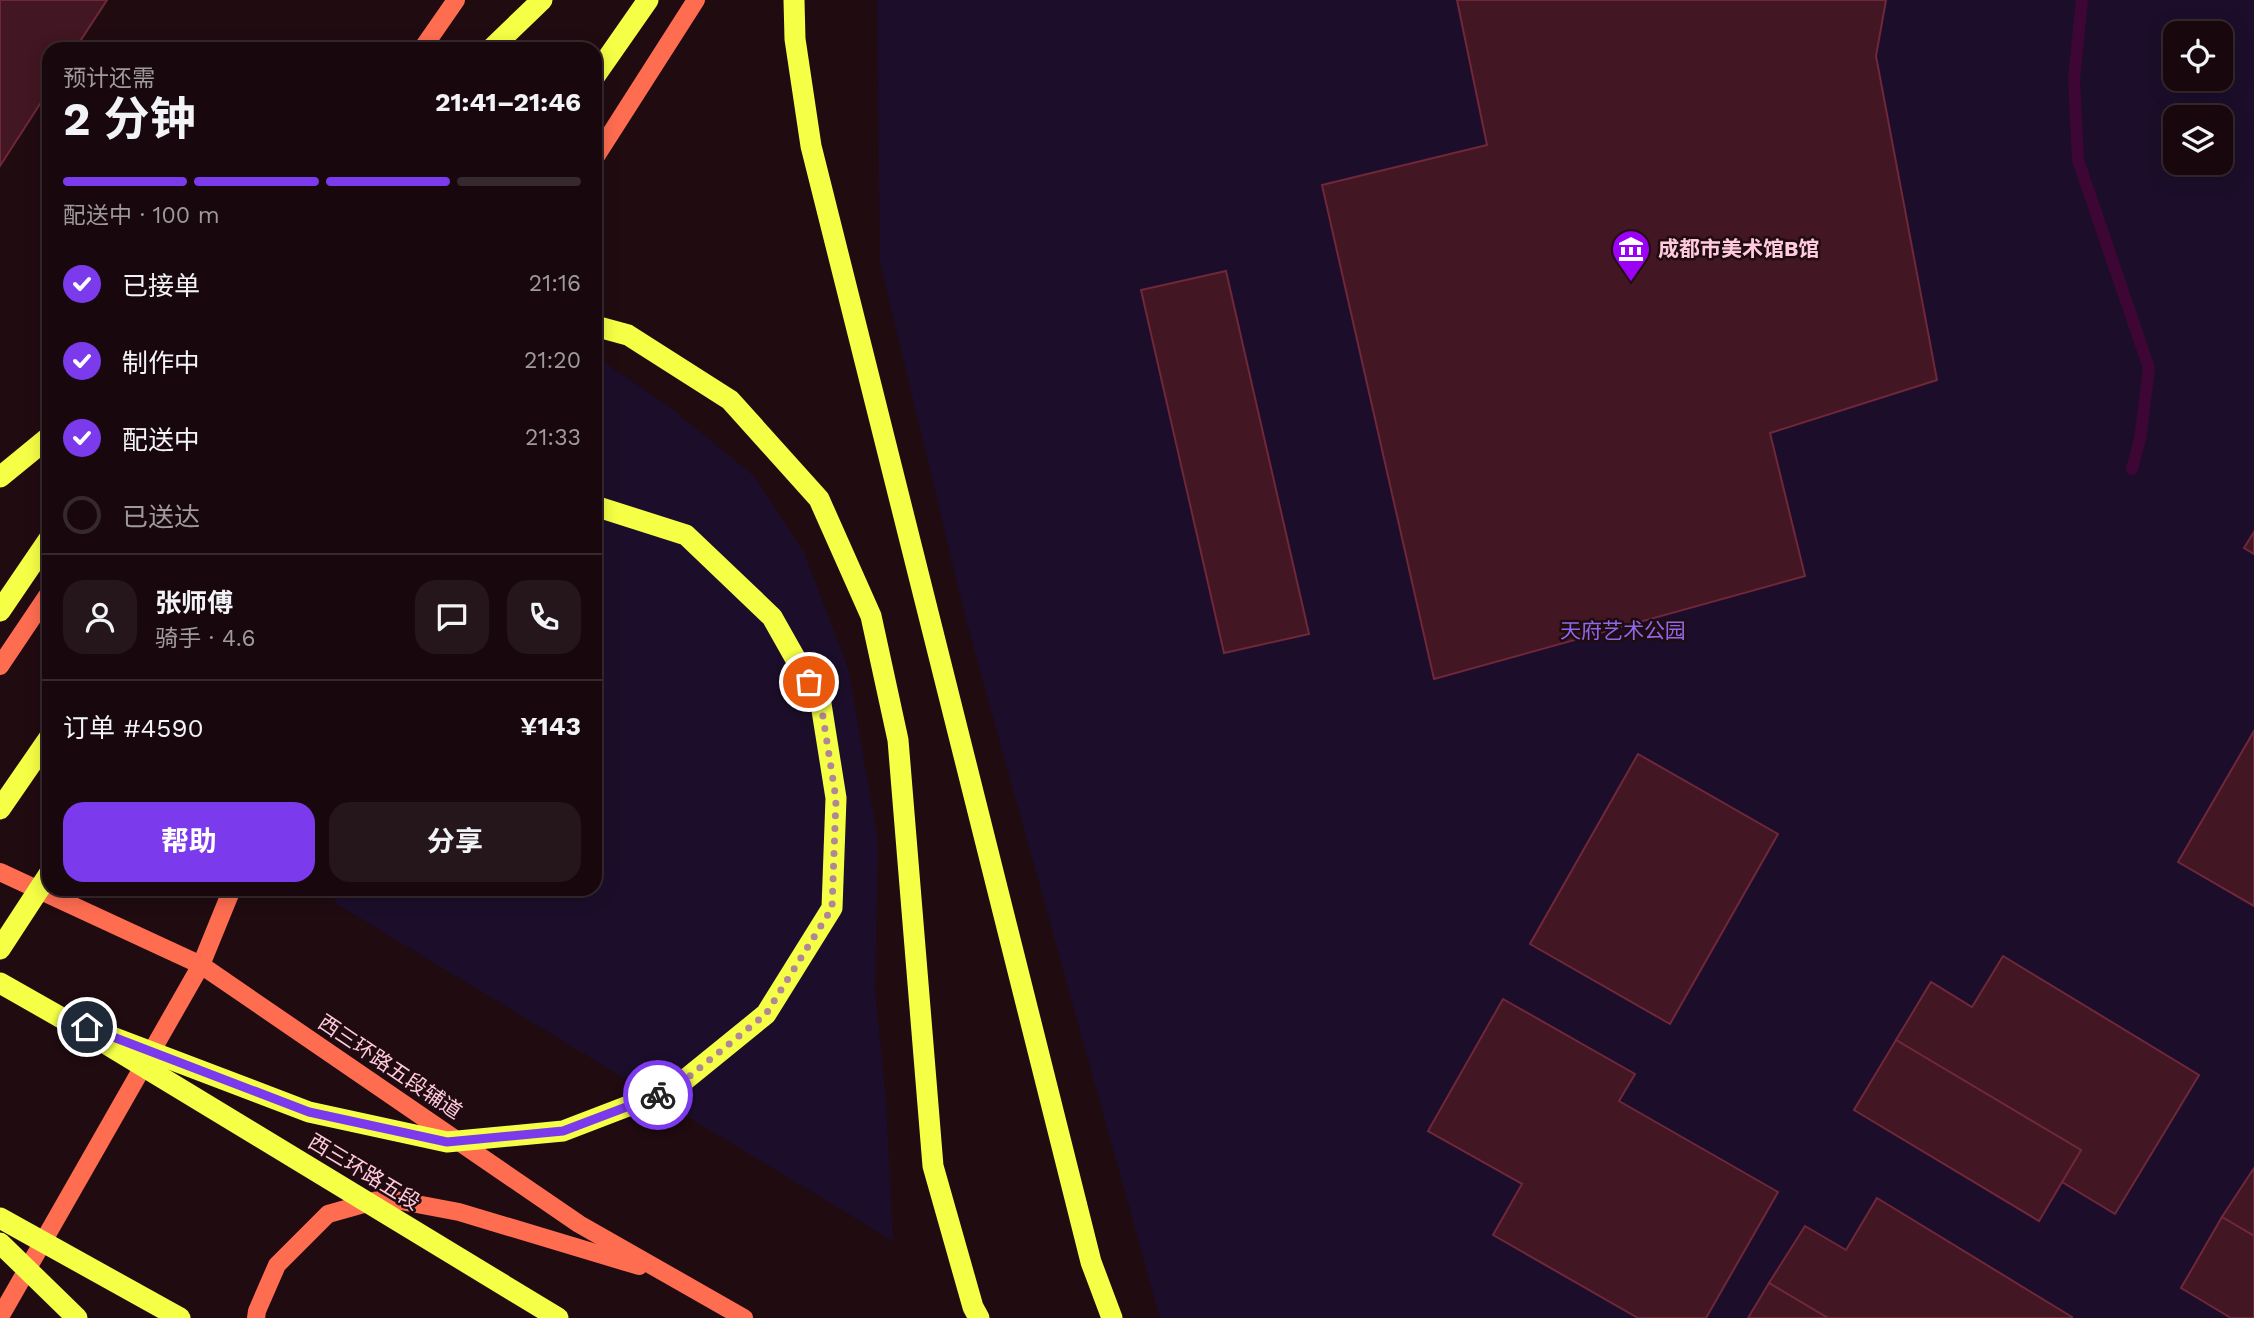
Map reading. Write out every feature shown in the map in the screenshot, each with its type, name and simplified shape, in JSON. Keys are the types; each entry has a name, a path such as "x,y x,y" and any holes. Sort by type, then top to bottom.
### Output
{"highway":[{"path":"498,42 543,0"},
{"path":"516,42 543,0"},
{"path":"602,66 648,0"},
{"path":"794,0 795,39 811,146 1091,1262 1112,1318"},
{"path":"602,328 628,335 730,400 819,499 871,616 898,740 933,1166 973,1307 979,1318"},
{"path":"0,477 42,443"},
{"path":"62,1018 309,1112 447,1142 563,1131 675,1088 766,1014 832,908 836,799 821,704 772,617 686,534 602,508"},
{"path":"0,611 42,549"},
{"path":"0,809 42,748"},
{"path":"0,949 42,885"},
{"name":"西三环路五段","path":"0,983 558,1318"},
{"path":"0,1218 180,1318"},
{"path":"0,1243 77,1318"}],"main road":[{"path":"427,42 456,0"},
{"path":"602,147 696,0"},
{"path":"0,666 42,603"},
{"name":"西三环路五段辅道","path":"0,872 42,891"},
{"name":"西三环路五段辅道","path":"52,896 201,965 579,1224 744,1318"},
{"path":"0,1317 201,965 229,896"},
{"path":"256,1318 277,1265 328,1214 385,1198 459,1212 669,1275"}],"green space":[{"name":"天府艺术公园","path":"877,0 2254,0 2254,1318 1160,1318 967,623 880,262"},
{"path":"602,361 668,406 754,476 804,553 848,668 878,840 875,990 886,1101 893,1241 337,904 334,896 602,896"}],"building":[{"path":"0,0 107,0 80,42 42,42 42,101 0,166"},
{"name":"成都市美术馆B馆","path":"1457,0 1886,0 1876,56 1937,380 1770,433 1805,576 1434,679 1322,185 1487,145"},
{"path":"1226,271 1309,634 1224,653 1141,290"},
{"path":"2254,532 2254,554 2244,548"},
{"path":"2254,731 2254,906 2178,862"},
{"path":"1638,754 1778,834 1670,1024 1530,944"},
{"path":"2003,956 2199,1075 2115,1214 2062,1182 2081,1150 1896,1040 1931,982 1972,1007"},
{"path":"1503,999 1635,1074 1619,1101 1778,1192 1706,1318 1638,1318 1493,1235 1522,1184 1428,1131"},
{"path":"1896,1040 2081,1150 2039,1221 1854,1110"},
{"path":"2254,1168 2254,1236 2222,1217"},
{"path":"1877,1198 2072,1318 1828,1318 1769,1283 1805,1226 1846,1250"},
{"path":"2222,1217 2254,1236 2254,1318 2231,1318 2181,1288"},
{"path":"1769,1283 1828,1318 1748,1318"}],"waterway":[{"path":"2082,0 2074,79 2078,160 2149,368 2140,439 2132,469"}],"way so far":[{"path":"658,1095 675,1088 766,1014 832,908 836,799 821,704 809,682"}],"place":[{"name":"成都市美术馆B馆","path":"1631,283"}],"route":[{"path":"87,1027 309,1112 447,1142 563,1131 658,1095"}]}
